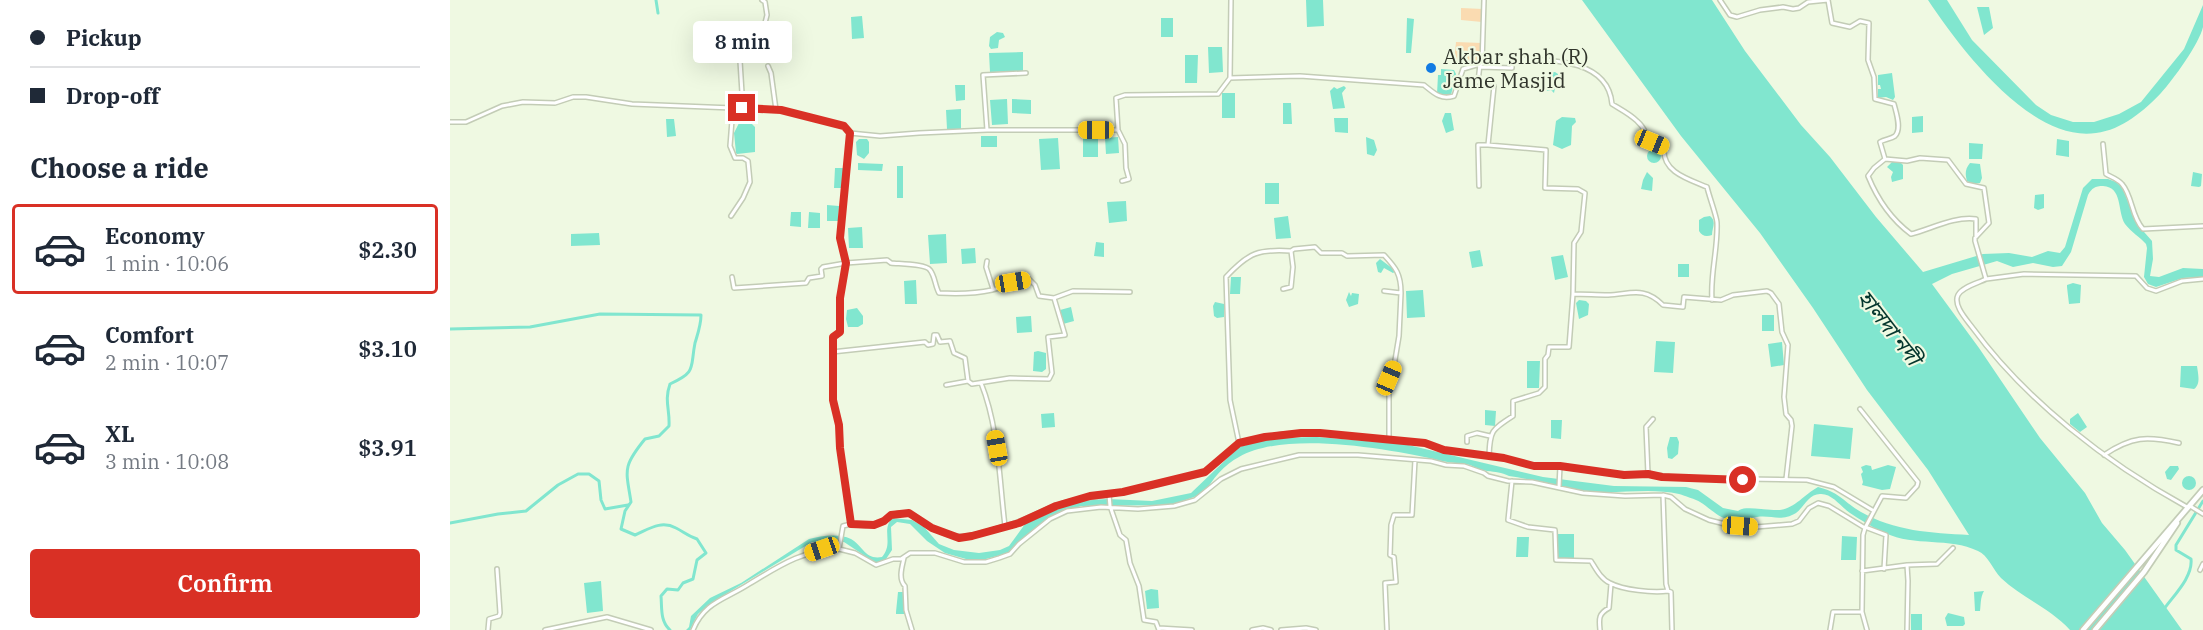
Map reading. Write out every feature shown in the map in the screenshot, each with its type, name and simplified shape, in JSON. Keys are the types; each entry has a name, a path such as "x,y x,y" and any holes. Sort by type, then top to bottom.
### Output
{"main road":[{"path":"2083,630 2203,490"},
{"path":"2095,630 2144,572 2187,508"}],"street":[{"path":"731,216 750,182 748,161 735,158 730,146 735,107 742,93 740,61 759,47 767,15 765,2 762,0"},
{"path":"1122,180 1129,179 1125,144 1118,130 1116,98 1125,95 1218,94 1230,78 1231,0"},
{"path":"1484,0 1482,64 1478,82 1494,86 1488,145"},
{"path":"1720,0 1730,15 1737,17 1760,10 1783,7 1796,9 1808,2 1828,0 1832,23 1850,27 1860,21 1869,23 1868,60 1874,77 1875,99 1894,104 1897,119 1896,135 1881,142 1885,159"},
{"path":"1230,78 1300,76 1424,85 1437,97 1447,98 1454,96 1463,69 1480,66 1512,68 1512,59 1552,61 1585,68 1596,75 1609,89 1612,104 1638,122 1645,136 1652,142 1664,148 1666,164 1682,176 1707,187 1717,221 1711,278 1712,300"},
{"path":"768,66 776,110"},
{"path":"987,130 982,75 1026,73"},
{"path":"450,122 466,122 502,106 523,102 555,103 573,97 586,97 632,104 776,110 844,126 850,133 880,136 987,130 1118,130"},
{"path":"850,133 840,238 846,263 840,298 840,332 833,337 832,352 833,400 839,425 851,524"},
{"path":"2103,144 2106,174 2117,179 2124,186 2136,220 2144,229 2203,226"},
{"path":"1479,186 1478,145 1488,145 1546,150 1545,188 1578,189 1585,192 1581,232 1574,243 1569,346 1549,347 1545,359 1545,387 1539,393 1513,401 1513,416 1498,426 1490,436 1489,457"},
{"path":"1976,238 1989,223 1984,188 1966,184 1947,160 1885,159 1868,176 1880,200 1904,229 1911,234 1962,219 1976,219 1976,238 1978,255 1986,279"},
{"path":"1239,443 1230,400 1226,277 1251,255 1275,249 1291,251 1316,247 1322,253 1342,253 1347,256 1384,255 1397,268 1401,293 1399,336 1394,366 1389,378 1389,440"},
{"path":"1283,289 1291,287 1291,251"},
{"path":"732,277 734,288 806,283 809,278 822,276 820,268 823,267 887,260 891,263 925,266 931,272 934,286 939,293 962,295 1029,279 1035,285 1039,296 1054,298 1073,291 1130,292"},
{"path":"987,261 986,267 993,289"},
{"path":"2203,279 2182,281 2156,291 2147,288 2136,276 2024,274 1986,279 1961,291 1958,295 1958,305 1986,346 2045,408 2104,455 2187,508 2203,514"},
{"path":"1384,291 1401,293"},
{"path":"1573,294 1611,295 1639,291 1663,305 1683,307 1684,297 1712,300 1771,292 1779,304 1782,332 1788,345 1784,397 1785,409 1792,423 1786,479"},
{"path":"946,385 968,381 972,384 1010,378 1048,379 1052,373 1048,337 1065,335 1054,298"},
{"path":"832,352 925,342 928,345 933,344 934,335 937,335 940,342 950,341 954,353 965,358 968,381"},
{"path":"981,383 987,399 997,448 1005,526"},
{"path":"1860,408 1918,484 1906,498 1882,496 1863,535 1862,612 1867,630"},
{"path":"1648,474 1646,427 1653,419"},
{"path":"839,549 843,526 874,525 891,515 909,513 932,528 959,538 972,536 1019,523 1056,506 1090,496 1109,497 1205,472 1239,443 1301,433 1425,443 1444,450 1504,458 1534,466 1560,466 1624,475 1648,474 1684,479 1807,480 1834,487 1873,514"},
{"path":"1467,442 1467,436 1477,433 1490,436"},
{"path":"2104,455 2124,442 2139,439 2152,437 2179,443"},
{"path":"693,630 698,617 717,601 747,586 781,563 822,549 839,549 855,553 876,565 904,558 910,554 935,553 960,561 986,562 1010,554 1043,524 1067,511 1111,506 1138,509 1174,506 1195,500 1221,479 1241,469 1299,454 1415,459 1464,466 1488,476 1532,482 1583,493 1625,496 1663,495 1671,497 1685,508 1709,520 1725,525 1756,527 1792,524 1799,521 1809,508 1818,503 1829,506 1866,527 1886,535 1884,569"},
{"path":"1387,630 1385,583 1396,582 1394,557 1390,555 1391,525 1394,515 1412,514 1415,459"},
{"path":"1559,487 1560,466"},
{"path":"1512,481 1508,520 1528,527 1555,530 1556,560 1591,561 1603,579 1611,584 1656,592 1668,591"},
{"path":"1663,495 1672,630"},
{"path":"1109,497 1120,535 1126,540 1130,563 1139,586 1144,620 1156,622 1159,629 1192,630"},
{"path":"1862,571 1906,565 1934,565 1953,548"},
{"path":"904,558 901,573 902,584 905,586 906,610 912,630"},
{"path":"2200,570 2203,564"},
{"path":"1906,565 1907,630"},
{"path":"488,630 489,619 499,616 500,613 497,569"},
{"path":"1600,630 1598,620 1600,614 1609,608 1611,584"},
{"path":"1830,630 1833,612 1862,612"},
{"path":"545,630 608,617 618,618 651,630"},
{"path":"1252,630 1263,628 1271,630"},
{"path":"1281,630 1306,628 1316,630"}],"shaded area":[{"path":"1461,8 1483,9 1482,22 1461,20"},
{"path":"1456,42 1482,43 1480,63 1454,61"}],"water":[{"path":"1306,0 1323,0 1324,26 1307,27"},
{"name":"হালদা নদী","path":"1582,0 1712,0 1745,51 1801,125 1830,157 1876,217 1923,272 1983,254 2009,253 2032,257 2048,251 2060,253 2065,247 2083,188 2092,179 2108,179 2122,187 2137,224 2152,241 2153,259 2150,276 2159,277 2183,268 2203,269 2203,277 2183,278 2156,287 2148,284 2144,277 2146,244 2125,224 2114,191 2109,187 2100,186 2094,188 2088,195 2071,252 2062,266 2053,267 2033,263 2013,267 1997,261 1952,274 1932,284 2040,438 2085,493 2102,523 2125,550 2182,630 2070,630 2054,615 2009,585 1998,575 1985,556 1978,551 1955,544 1896,537 1867,524 1824,494 1813,496 1791,516 1731,520 1718,515 1698,501 1679,494 1659,491 1608,492 1565,488 1483,470 1470,465 1367,447 1310,443 1259,449 1239,457 1219,473 1205,493 1172,505 1081,506 1054,516 1008,553 986,559 966,559 945,553 927,541 910,524 897,522 891,527 892,550 886,559 880,562 874,562 844,542 812,542 711,603 698,614 690,630 686,630 689,627 691,616 710,598 741,583 809,539 830,536 846,537 868,554 882,557 887,547 887,528 892,518 912,520 924,527 939,544 954,550 979,553 1000,550 1009,546 1025,524 1065,506 1088,500 1152,501 1191,493 1239,447 1273,438 1317,437 1404,444 1543,477 1614,486 1686,487 1698,490 1723,508 1738,511 1745,508 1785,509 1818,487 1831,492 1861,512 1886,523 1927,532 1969,535 1928,470 1867,390 1760,233 1681,136"},
{"path":"1928,0 1947,0 1972,40 2036,105 2051,115 2073,122 2094,122 2119,114 2141,102 2184,49 2203,5 2203,27 2179,71 2148,106 2115,128 2096,133 2071,132 2047,123 2023,108 2000,88 1978,66"},
{"path":"1977,7 1989,7 1993,28 1984,35"},
{"path":"862,16 864,38 852,39 851,17"},
{"path":"1161,18 1173,18 1173,37 1161,37"},
{"path":"1407,18 1414,19 1411,53 1406,53"},
{"path":"997,32 1003,33 1005,37 999,40 998,48 991,49 990,37"},
{"path":"1208,47 1222,47 1223,72 1209,73"},
{"path":"1023,52 1023,71 990,72 989,53"},
{"path":"1185,55 1198,55 1197,83 1185,83"},
{"path":"1441,69 1454,70 1456,74 1451,95 1437,94 1438,75 1441,75"},
{"path":"1549,73 1558,74 1554,93 1551,90 1547,91 1546,86"},
{"path":"1892,73 1895,97 1893,100 1886,97 1878,98 1878,89 1881,89 1878,85 1878,75"},
{"path":"955,85 965,85 965,100 956,101"},
{"path":"1344,86 1346,88 1342,93 1345,108 1333,109 1330,91 1334,87 1337,89"},
{"path":"1222,93 1235,93 1235,118 1222,118"},
{"path":"1007,99 1008,124 992,125 990,100"},
{"path":"1012,99 1031,100 1031,114 1012,113"},
{"path":"1283,103 1291,103 1292,124 1283,124"},
{"path":"961,109 961,129 947,129 946,110"},
{"path":"1445,113 1451,113 1454,130 1446,133 1442,121"},
{"path":"1923,116 1923,132 1912,133 1912,117"},
{"path":"1562,117 1575,118 1576,122 1572,126 1571,145 1562,149 1553,145 1556,121"},
{"path":"1334,118 1348,118 1348,133 1335,132"},
{"path":"666,119 674,119 676,136 667,137"},
{"path":"748,120 755,127 755,152 737,154 734,133 739,123"},
{"path":"981,136 997,136 997,147 981,147"},
{"path":"1118,137 1119,153 1106,154 1105,138"},
{"path":"1366,137 1374,140 1377,150 1374,156 1367,154"},
{"path":"1058,138 1060,169 1041,170 1039,139"},
{"path":"1083,138 1098,138 1098,157 1083,157"},
{"path":"859,139 867,139 869,153 864,159 857,155 856,142"},
{"path":"2057,139 2069,141 2069,157 2056,155"},
{"path":"1969,143 1983,144 1982,159 1969,159"},
{"path":"1651,149 1657,149 1661,156 1657,163 1651,163 1647,159 1647,153"},
{"path":"1899,161 1903,165 1903,179 1892,182 1893,172 1887,167 1892,162"},
{"path":"858,163 883,164 882,171 858,170"},
{"path":"1970,163 1980,164 1982,178 1980,183 1973,184 1967,181 1966,172"},
{"path":"897,166 903,166 903,198 897,198"},
{"path":"835,168 843,168 843,188 834,188"},
{"path":"1647,172 1653,178 1652,191 1641,189"},
{"path":"2193,172 2202,174 2199,187 2191,186"},
{"path":"1265,183 1279,183 1279,204 1265,204"},
{"path":"2044,194 2044,208 2038,210 2034,208 2035,195"},
{"path":"1126,201 1127,221 1109,223 1107,202"},
{"path":"827,205 839,206 838,221 827,221"},
{"path":"791,212 801,212 801,227 790,226"},
{"path":"809,212 820,213 820,228 808,228"},
{"path":"1288,216 1291,238 1276,239 1274,218"},
{"path":"1710,216 1714,223 1712,235 1704,236 1699,231 1699,220"},
{"path":"862,227 863,248 849,248 848,228"},
{"path":"599,233 600,245 571,246 571,234"},
{"path":"946,234 947,263 930,264 928,235"},
{"path":"1096,242 1104,243 1104,257 1094,256"},
{"path":"975,248 976,263 962,264 961,249"},
{"path":"1480,250 1483,266 1472,268 1469,252"},
{"path":"1563,255 1568,277 1555,280 1551,257"},
{"path":"1380,259 1396,271 1393,273 1384,268 1381,273 1378,272 1376,263"},
{"path":"1678,264 1689,264 1689,277 1678,277"},
{"path":"1231,277 1241,277 1240,294 1230,294"},
{"path":"916,280 917,304 905,304 904,281"},
{"path":"2073,283 2081,285 2080,303 2069,304 2067,285"},
{"path":"1423,290 1425,317 1407,318 1406,291"},
{"path":"1349,292 1351,296 1352,293 1359,294 1358,304 1349,307 1346,300"},
{"path":"1579,300 1589,304 1588,315 1579,319 1576,303"},
{"path":"1215,302 1224,304 1224,317 1214,316"},
{"path":"1071,307 1074,321 1063,324 1060,310"},
{"path":"857,308 863,316 863,324 858,327 848,327 847,310"},
{"path":"1762,315 1774,315 1774,331 1762,331"},
{"path":"1031,316 1032,332 1017,333 1016,317"},
{"path":"1656,341 1675,342 1673,373 1654,372"},
{"path":"1782,342 1784,365 1771,367 1768,344"},
{"path":"1034,352 1046,353 1046,369 1042,372 1033,371"},
{"path":"1527,361 1540,361 1539,388 1527,388"},
{"path":"2181,366 2197,366 2198,382 2194,389 2180,387"},
{"path":"1485,410 1496,411 1495,426 1485,425"},
{"path":"1054,413 1055,427 1042,428 1041,414"},
{"path":"2078,413 2087,427 2080,432 2070,424 2070,419"},
{"path":"1551,420 1562,420 1561,439 1551,438"},
{"path":"1814,424 1853,428 1850,459 1811,456"},
{"path":"1670,437 1677,437 1679,442 1678,454 1672,459 1668,458 1667,448"},
{"path":"1888,465 1896,467 1890,489 1882,490 1862,485 1861,467 1871,466 1872,470"},
{"path":"2170,466 2178,466 2179,469 2171,480 2167,479 2165,472"},
{"path":"2189,476 2194,478 2196,483 2194,488 2189,490 2184,488 2182,483 2184,478"},
{"path":"1558,534 1574,534 1574,558 1558,559"},
{"path":"1842,536 1857,537 1856,560 1841,560"},
{"path":"1517,537 1529,537 1528,557 1516,557"},
{"path":"601,581 603,611 587,613 584,583"},
{"path":"1158,590 1159,608 1147,609 1145,591"},
{"path":"1984,591 1980,611 1975,611 1974,592"},
{"path":"898,592 904,592 905,614 896,614"},
{"path":"1948,613 1964,617 1965,624 1947,626 1945,618"},
{"path":"1911,614 1922,614 1922,630 1911,630"}],"waterway":[{"path":"656,0 658,13"},
{"path":"450,329 530,327 600,314 701,315 691,368 685,376 670,384 668,390 669,426 659,436 645,439 629,463 627,475 631,502 625,511 621,529 635,535 655,526 671,526 697,539 706,553 697,560 693,579 683,583 678,590 667,589 661,596 663,618 670,630"},
{"path":"450,523 526,511 558,485 578,474 589,474 599,481 601,500 605,509 628,505"},
{"path":"2164,609 2182,586 2189,572 2191,559 2176,550 2176,545 2203,501"}],"place":[{"name":"Akbar shah (R) Jame Masjid","path":"1431,68"}],"route":[{"path":"742,108 781,110 844,126 850,133 840,238 846,263 840,298 840,332 833,337 832,352 833,400 839,425 851,524 874,525 891,515 909,513 932,528 959,538 972,536 1019,523 1056,506 1090,496 1123,492 1205,472 1239,443 1283,434 1301,433 1425,443 1444,450 1504,458 1534,466 1560,466 1624,475 1648,474 1662,477 1743,480"}]}
